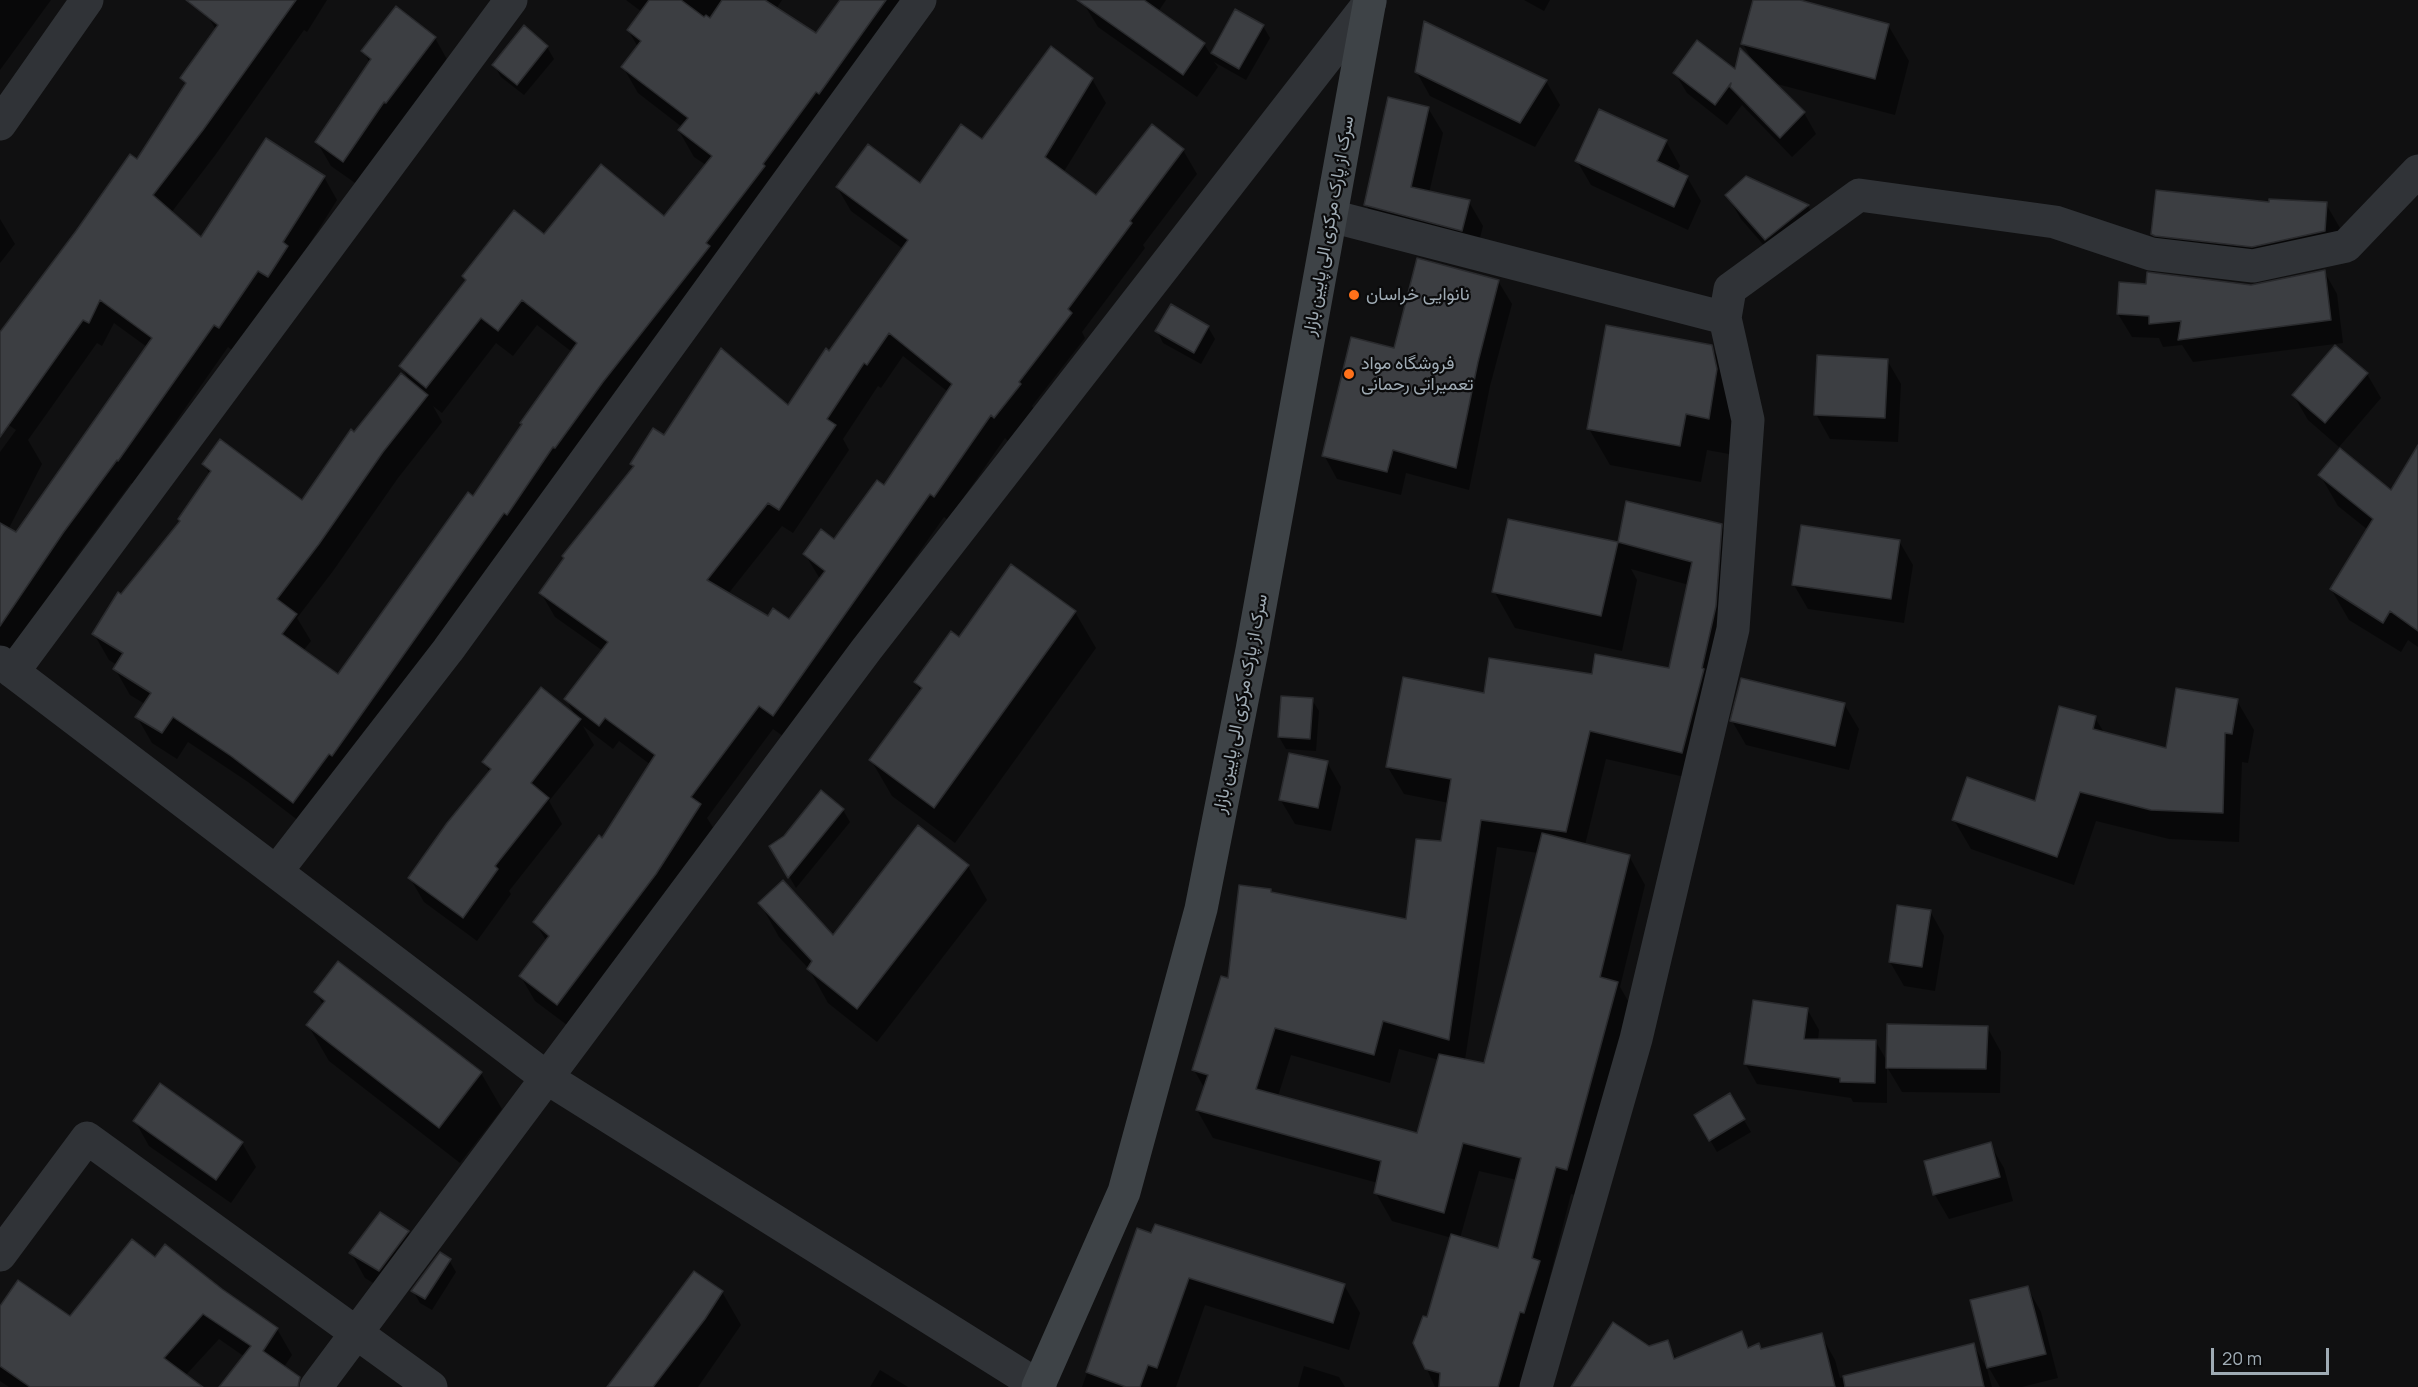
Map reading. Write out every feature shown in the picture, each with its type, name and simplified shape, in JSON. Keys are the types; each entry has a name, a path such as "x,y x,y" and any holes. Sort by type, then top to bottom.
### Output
{"main road":[{"name":"سرک از پارک مرکزی الی پایین بازار","path":"1039,1387 1124,1192 1201,909 1254,638 1370,1"}],"street":[{"path":"0,124 87,0"},
{"path":"511,0 7,667 547,1078 1039,1387"},
{"path":"276,872 448,650 920,0"},
{"path":"316,1387 866,650 1370,1"},
{"path":"1536,1387 1636,1039 1733,629 1748,420 1725,318 1730,289 1859,195 2055,222 2151,254 2253,266 2346,246 2418,171"},
{"path":"1331,216 1725,318"},
{"path":"0,1255 87,1138 431,1387"}],"building":[{"path":"186,0 296,0 203,130 153,195 201,237 266,138 325,176 283,242 288,246 268,277 258,271 219,328 214,325 118,461 63,533 0,626 0,523 16,532 152,338 100,300 89,323 83,320 0,437 0,332 76,231 130,154 137,159 186,83 180,78 218,25"},
{"path":"649,0 681,0 704,17 706,15 710,18 722,0 765,0 816,33 840,0 886,0 819,94 816,92 763,164 765,166 706,243 710,246 603,382 555,448 553,447 507,515 504,513 332,756 329,754 293,803 231,756 173,717 162,733 135,717 151,693 113,669 123,653 92,634 118,592 121,594 180,521 178,519 211,471 202,464 220,439 302,500 351,429 354,432 401,373 428,395 383,452 319,544 277,599 297,614 282,634 338,674 468,492 473,496 522,424 520,423 577,343 522,300 498,331 481,318 426,388 399,366 466,280 462,276 514,210 544,234 601,164 664,216 712,156 678,130 688,118 621,67 641,41 627,30"},
{"path":"1077,0 1144,0 1205,43 1183,75"},
{"path":"1753,0 1800,0 1889,24 1875,79 1741,44"},
{"path":"396,6 436,37 386,103 384,102 343,162 315,142 371,59 361,51"},
{"path":"1235,9 1264,25 1239,69 1211,53"},
{"path":"1424,21 1547,80 1520,123 1415,72"},
{"path":"524,25 548,46 517,85 492,65"},
{"path":"1697,40 1735,69 1740,48 1805,112 1780,138 1730,87 1731,83 1715,105 1673,73"},
{"path":"1051,46 1093,78 1045,157 1096,195 1152,124 1184,149 1068,309 1072,313 1019,382 1021,384 994,418 991,415 934,497 930,494 773,716 759,706 691,797 701,804 656,874 557,1005 519,976 549,936 533,922 599,835 602,838 655,755 605,718 599,726 564,699 608,642 539,593 564,558 562,556 634,466 630,464 653,428 664,435 721,348 788,405 826,348 829,351 908,240 836,187 868,144 920,183 961,124 982,139","holes":["889,333 952,384 884,485 877,480 834,539 821,529 803,554 825,571 789,619 773,608 768,616 707,580 768,503 779,510 836,425 827,419 864,363 867,365"]},
{"path":"1388,97 1429,107 1411,187 1470,200 1462,231 1364,205"},
{"path":"1599,109 1667,140 1657,161 1688,176 1674,207 1575,161"},
{"path":"1746,176 1809,205 1765,240 1725,195"},
{"path":"2156,190 2269,202 2269,199 2327,202 2325,231 2252,247 2155,236 2151,234"},
{"path":"1417,258 1499,280 1478,362 1456,468 1393,450 1387,472 1322,456 1351,337 1394,348"},
{"path":"2325,270 2331,320 2178,340 2181,321 2149,324 2149,316 2117,314 2119,282 2146,284 2147,272 2251,285"},
{"path":"1171,304 1209,326 1194,353 1155,331"},
{"path":"1606,325 1712,345 1717,369 1709,419 1686,414 1680,446 1587,429"},
{"path":"2335,345 2368,373 2325,423 2292,395"},
{"path":"1817,355 1888,359 1885,418 1814,415"},
{"path":"2418,445 2418,631 2390,611 2383,623 2330,589 2373,519 2318,475 2340,448 2391,490"},
{"path":"1626,501 1722,524 1716,606 1702,668 1704,669 1682,753 1590,731 1566,832 1481,820 1449,1040 1383,1021 1374,1055 1275,1028 1256,1089 1417,1133 1439,1054 1484,1063 1542,833 1630,855 1600,977 1618,982 1567,1170 1556,1167 1532,1258 1540,1261 1524,1313 1520,1312 1498,1387 1439,1387 1440,1373 1425,1369 1413,1343 1423,1316 1427,1317 1451,1234 1498,1248 1521,1158 1463,1143 1444,1213 1374,1193 1381,1161 1196,1110 1208,1075 1192,1070 1221,976 1228,978 1239,885 1271,889 1271,892 1406,919 1416,839 1441,841 1451,779 1386,767 1403,677 1484,693 1489,658 1592,674 1595,654 1669,668 1692,562 1618,542"},
{"path":"1508,519 1618,542 1601,616 1492,592"},
{"path":"1801,525 1900,540 1891,599 1792,585"},
{"path":"1011,564 1076,611 934,808 869,760 922,688 914,682 951,631 959,637"},
{"path":"1741,678 1845,703 1835,746 1730,721"},
{"path":"541,687 581,719 531,783 549,798 495,866 498,869 463,918 408,878 447,823 491,769 482,762"},
{"path":"2176,688 2238,699 2232,734 2225,733 2223,813 2151,810 2080,792 2057,857 1952,820 1967,777 2035,801 2059,706 2096,716 2093,729 2166,748"},
{"path":"1281,696 1313,698 1310,739 1278,737"},
{"path":"1289,753 1328,761 1318,808 1279,800"},
{"path":"821,790 844,809 788,878 769,846 784,836"},
{"path":"918,825 969,865 857,1009 807,969 812,961 758,903 783,880 833,935"},
{"path":"1897,905 1931,910 1922,967 1889,962"},
{"path":"338,961 482,1072 439,1128 306,1025 325,1001 314,992"},
{"path":"1753,1000 1808,1008 1804,1039 1876,1040 1875,1083 1840,1082 1840,1078 1744,1064"},
{"path":"1887,1024 1988,1026 1986,1069 1886,1068"},
{"path":"160,1083 243,1142 216,1180 133,1121"},
{"path":"1730,1093 1745,1119 1709,1141 1694,1115"},
{"path":"1991,1142 2000,1177 1933,1195 1924,1161"},
{"path":"380,1212 409,1231 379,1271 349,1253"},
{"path":"1155,1224 1345,1284 1333,1323 1189,1278 1157,1368 1148,1365 1140,1387 1126,1387 1086,1372 1137,1228 1151,1233"},
{"path":"132,1239 155,1257 165,1244 222,1289 278,1328 263,1351 300,1377 298,1387 219,1387 251,1346 203,1314 164,1358 203,1387 30,1387 0,1366 0,1306 18,1280 70,1316"},
{"path":"440,1252 451,1259 425,1299 411,1291"},
{"path":"694,1271 723,1291 705,1319 653,1387 607,1387"},
{"path":"2028,1286 2046,1354 1987,1368 1970,1300"},
{"path":"1613,1322 1649,1346 1668,1340 1674,1359 1742,1331 1748,1348 1759,1343 1761,1349 1822,1333 1835,1387 1571,1387"},
{"path":"1974,1343 1984,1387 1845,1387 1843,1376"}],"place":[{"name":"نانوایی خراسان","path":"1354,295"},
{"name":"فروشگاه مواد تعمیراتی رحمانی","path":"1349,374"}]}
